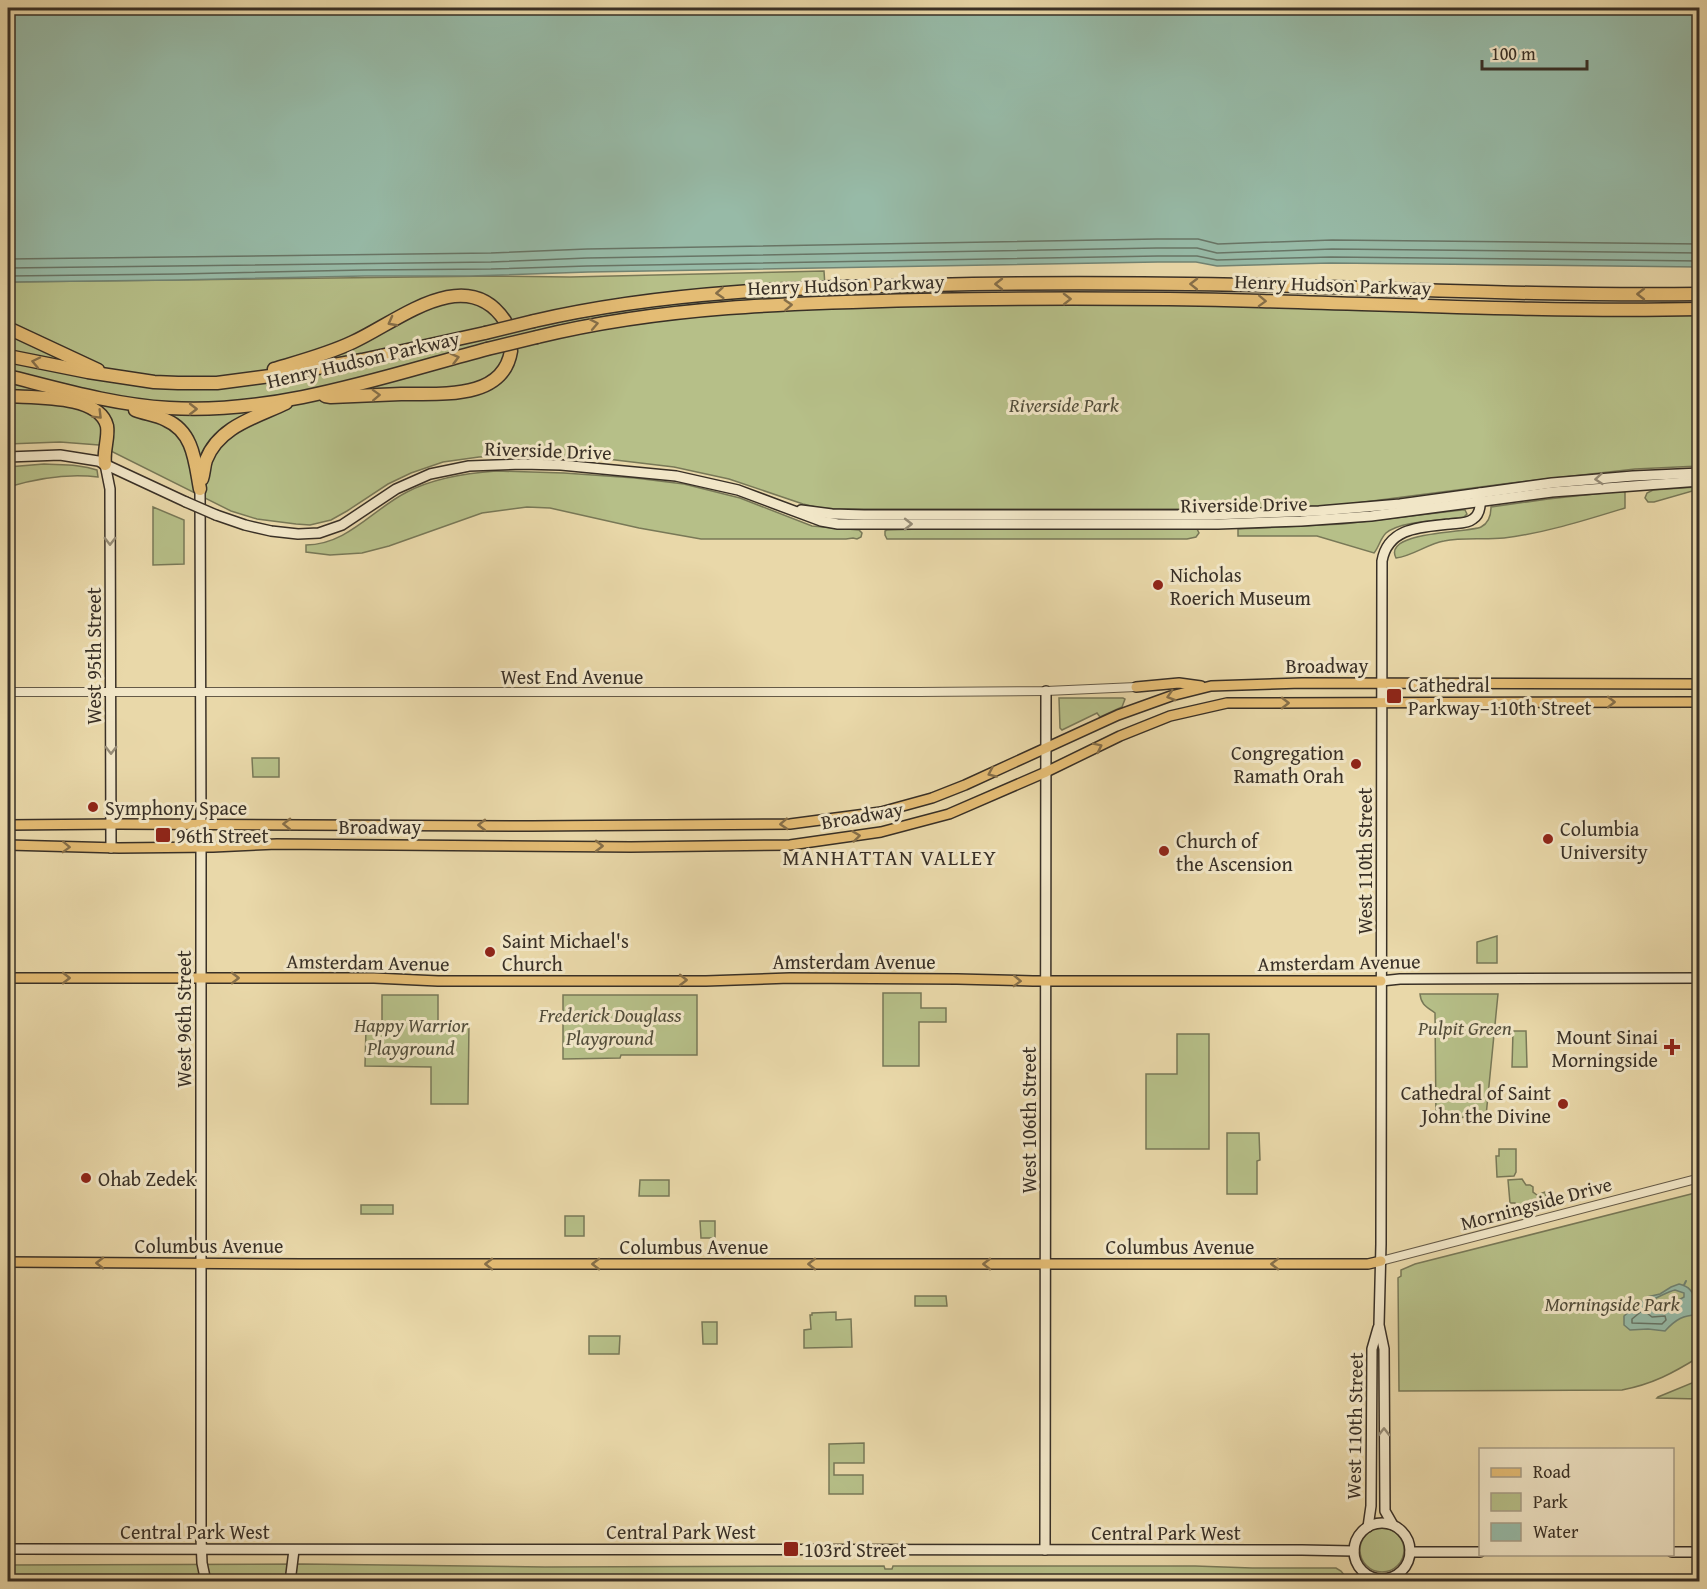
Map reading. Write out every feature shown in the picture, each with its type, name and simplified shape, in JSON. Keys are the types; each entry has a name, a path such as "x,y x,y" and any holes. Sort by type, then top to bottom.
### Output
{"highway":[{"name":"Henry Hudson Parkway","path":"8,356 64,368 154,382 217,382 278,375 362,360 534,321 660,298 761,290 868,286 1149,284 1506,293 1700,294"},
{"path":"248,379 344,346 430,302 445,297 469,296 480,299 496,310 505,321"},
{"name":"Henry Hudson Parkway","path":"8,375 93,397 140,405 190,409 234,407 318,394 487,349 605,322 677,312 750,306 858,302 1155,299 1538,309 1700,309"},
{"path":"8,328 107,374"},
{"path":"318,394 332,398 469,391 488,384 498,377 506,367 512,351"},
{"path":"8,396 70,401 86,405 96,411 102,417 107,429 105,464"},
{"path":"93,397 160,417 177,426 191,445 200,489"},
{"path":"200,489 206,460 222,436 242,423 297,398"}],"main road":[{"name":"Riverside Drive","path":"8,457 60,455 84,458 105,464 216,515 245,525 298,534 319,533 347,522 382,497 411,481 430,474 459,467 500,464 550,465 676,476 738,490 790,508 809,518 838,524 873,520 1347,518 1480,498 1552,492 1700,472"},
{"name":"West 95th Street","path":"105,464 110,489 111,848"},
{"name":"Riverside Drive","path":"1634,481 1700,481"},
{"name":"West 96th Street","path":"200,489 201,1550 202,1568 206,1581"},
{"name":"West 110th Street","path":"1393,1525 1385,1511 1384,1349 1379,1325 1382,561 1385,549 1393,538 1408,531 1470,521 1477,514 1480,498"},
{"path":"1136,687 1179,683 1206,687"},
{"name":"Broadway","path":"8,825 790,824 881,812 932,798 1118,715 1171,696 1218,685 1700,684"},
{"name":"West 106th Street","path":"1045,1550 1046,691"},
{"name":"Broadway","path":"8,846 201,848 277,844 631,847 790,844 866,835 934,818 964,808 1120,736 1170,716 1227,703 1700,702"},
{"name":"Amsterdam Avenue","path":"8,978 1381,981 1400,979 1700,978"},
{"name":"Columbus Avenue","path":"8,1262 1046,1265 1368,1264 1381,1261"},
{"name":"West 110th Street","path":"1368,1527 1371,1506 1372,1349 1379,1325"},
{"path":"1382,1523 1393,1525 1405,1534 1409,1543 1408,1562 1403,1570 1389,1580 1375,1578 1364,1573 1357,1564 1353,1551 1357,1537 1368,1527 1382,1523"},
{"name":"Central Park West","path":"8,1549 1353,1551"},
{"path":"290,1581 294,1550"},
{"path":"1410,1552 1479,1552"},
{"path":"1674,1552 1700,1552"}],"street":[{"name":"West End Avenue","path":"8,692 918,692 1046,691 1136,687"},
{"name":"Morningside Drive","path":"1381,1261 1535,1219 1700,1178"}],"green space":[{"name":"Riverside Park","path":"824,271 826,302 1699,309 1699,466 1635,469 1320,506 1227,509 837,509 803,504 729,479 674,467 607,459 535,455 479,457 443,462 411,473 388,484 331,520 310,525 257,519 231,511 99,445 60,442 8,444 8,282 570,277"},
{"path":"44,464 91,468 97,470 98,477 53,477 8,487 8,467"},
{"path":"496,471 564,473 684,484 740,498 812,526 859,530 862,533 857,539 701,539 550,508 527,507 482,513 389,546 362,553 330,555 306,552 306,545 321,543 347,533 395,499 417,487 450,477"},
{"path":"1696,487 1696,490 1654,502 1648,502 1645,498 1647,493 1653,490"},
{"path":"1625,492 1625,508 1595,517 1519,536 1444,541 1396,558 1395,549 1414,538 1481,527 1489,518 1491,507"},
{"path":"153,507 184,520 184,564 153,565"},
{"path":"1465,510 1467,514 1464,517 1412,523 1393,529 1384,535 1374,553 1317,536 1238,536 1238,529 1343,524"},
{"path":"1197,529 1199,533 1196,537 1187,539 887,539 885,535 887,530"},
{"path":"1059,698 1125,699 1122,707 1100,717 1097,713 1062,730 1060,728"},
{"path":"252,758 279,758 279,777 253,777"},
{"path":"1497,936 1497,963 1477,963 1477,942"},
{"path":"883,993 921,993 921,1008 946,1008 946,1022 919,1022 919,1066 883,1066"},
{"name":"Pulpit Green","path":"1420,994 1498,994 1486,1116 1436,1119 1435,1013 1423,1003"},
{"name":"Happy Warrior Playground","path":"382,995 438,995 438,1021 469,1022 468,1104 431,1104 431,1067 365,1066 366,1028 382,1028"},
{"name":"Frederick Douglass Playground","path":"563,995 697,995 697,1055 621,1055 620,1058 563,1059"},
{"path":"1513,1031 1526,1031 1527,1067 1512,1067"},
{"path":"1177,1034 1209,1034 1209,1149 1146,1149 1146,1074 1177,1074"},
{"path":"1227,1133 1259,1133 1260,1160 1257,1161 1257,1194 1227,1194"},
{"path":"1499,1149 1516,1149 1514,1176 1497,1177 1496,1156 1499,1156"},
{"path":"1522,1179 1526,1185 1533,1187 1533,1192 1537,1195 1545,1192 1547,1202 1516,1205 1510,1203 1508,1180"},
{"path":"640,1180 669,1180 669,1196 639,1196"},
{"name":"Morningside Park","path":"1699,1192 1699,1357 1662,1377 1622,1390 1399,1391 1398,1278 1401,1276 1401,1270 1415,1264"},
{"path":"361,1205 393,1205 393,1214 361,1214"},
{"path":"565,1216 584,1216 584,1236 565,1236"},
{"path":"700,1221 715,1221 715,1238 701,1238"},
{"path":"915,1296 946,1296 947,1306 915,1306"},
{"path":"836,1312 836,1320 851,1319 852,1347 804,1348 804,1330 811,1329 810,1315"},
{"path":"702,1322 717,1322 717,1344 703,1344"},
{"path":"589,1336 620,1336 619,1354 589,1354"},
{"path":"1699,1380 1699,1399 1657,1398 1658,1397"},
{"path":"864,1443 864,1463 834,1463 834,1475 863,1475 863,1494 829,1494 829,1444"},
{"path":"1382,1528 1397,1535 1404,1550 1397,1565 1382,1572 1367,1565 1360,1550 1367,1535"},
{"path":"303,1564 545,1567 884,1566 885,1569 892,1569 893,1566 1336,1568 1349,1581 8,1582 8,1565"}],"water":[{"path":"8,8 1699,8 1699,267 1331,263 1217,266 1196,262 1158,262 470,276 8,282"},
{"path":"1679,1284 1690,1290 1694,1301 1699,1305 1699,1315 1680,1318 1665,1331 1630,1330 1624,1325 1624,1316 1647,1297 1660,1294","holes":["1675,1290 1684,1293 1684,1297 1664,1309 1650,1309 1650,1302 1662,1295"]}],"waterway":[{"path":"1684,1285 1686,1281"}],"place":[{"name":"Nicholas Roerich Museum","path":"1158,585"},
{"name":"Cathedral Parkway–110th Street","path":"1394,696"},
{"name":"Congregation Ramath Orah","path":"1356,764"},
{"name":"Symphony Space","path":"93,807"},
{"name":"96th Street","path":"163,835"},
{"name":"Columbia University","path":"1548,839"},
{"name":"Church of the Ascension","path":"1164,851"},
{"name":"Saint Michael's Church","path":"490,952"},
{"name":"Mount Sinai Morningside","path":"1672,1047"},
{"name":"Cathedral of Saint John the Divine","path":"1563,1104"},
{"name":"Ohab Zedek","path":"86,1178"},
{"name":"103rd Street","path":"791,1549"}],"district":[{"name":"MANHATTAN VALLEY","path":"890,857"}]}
